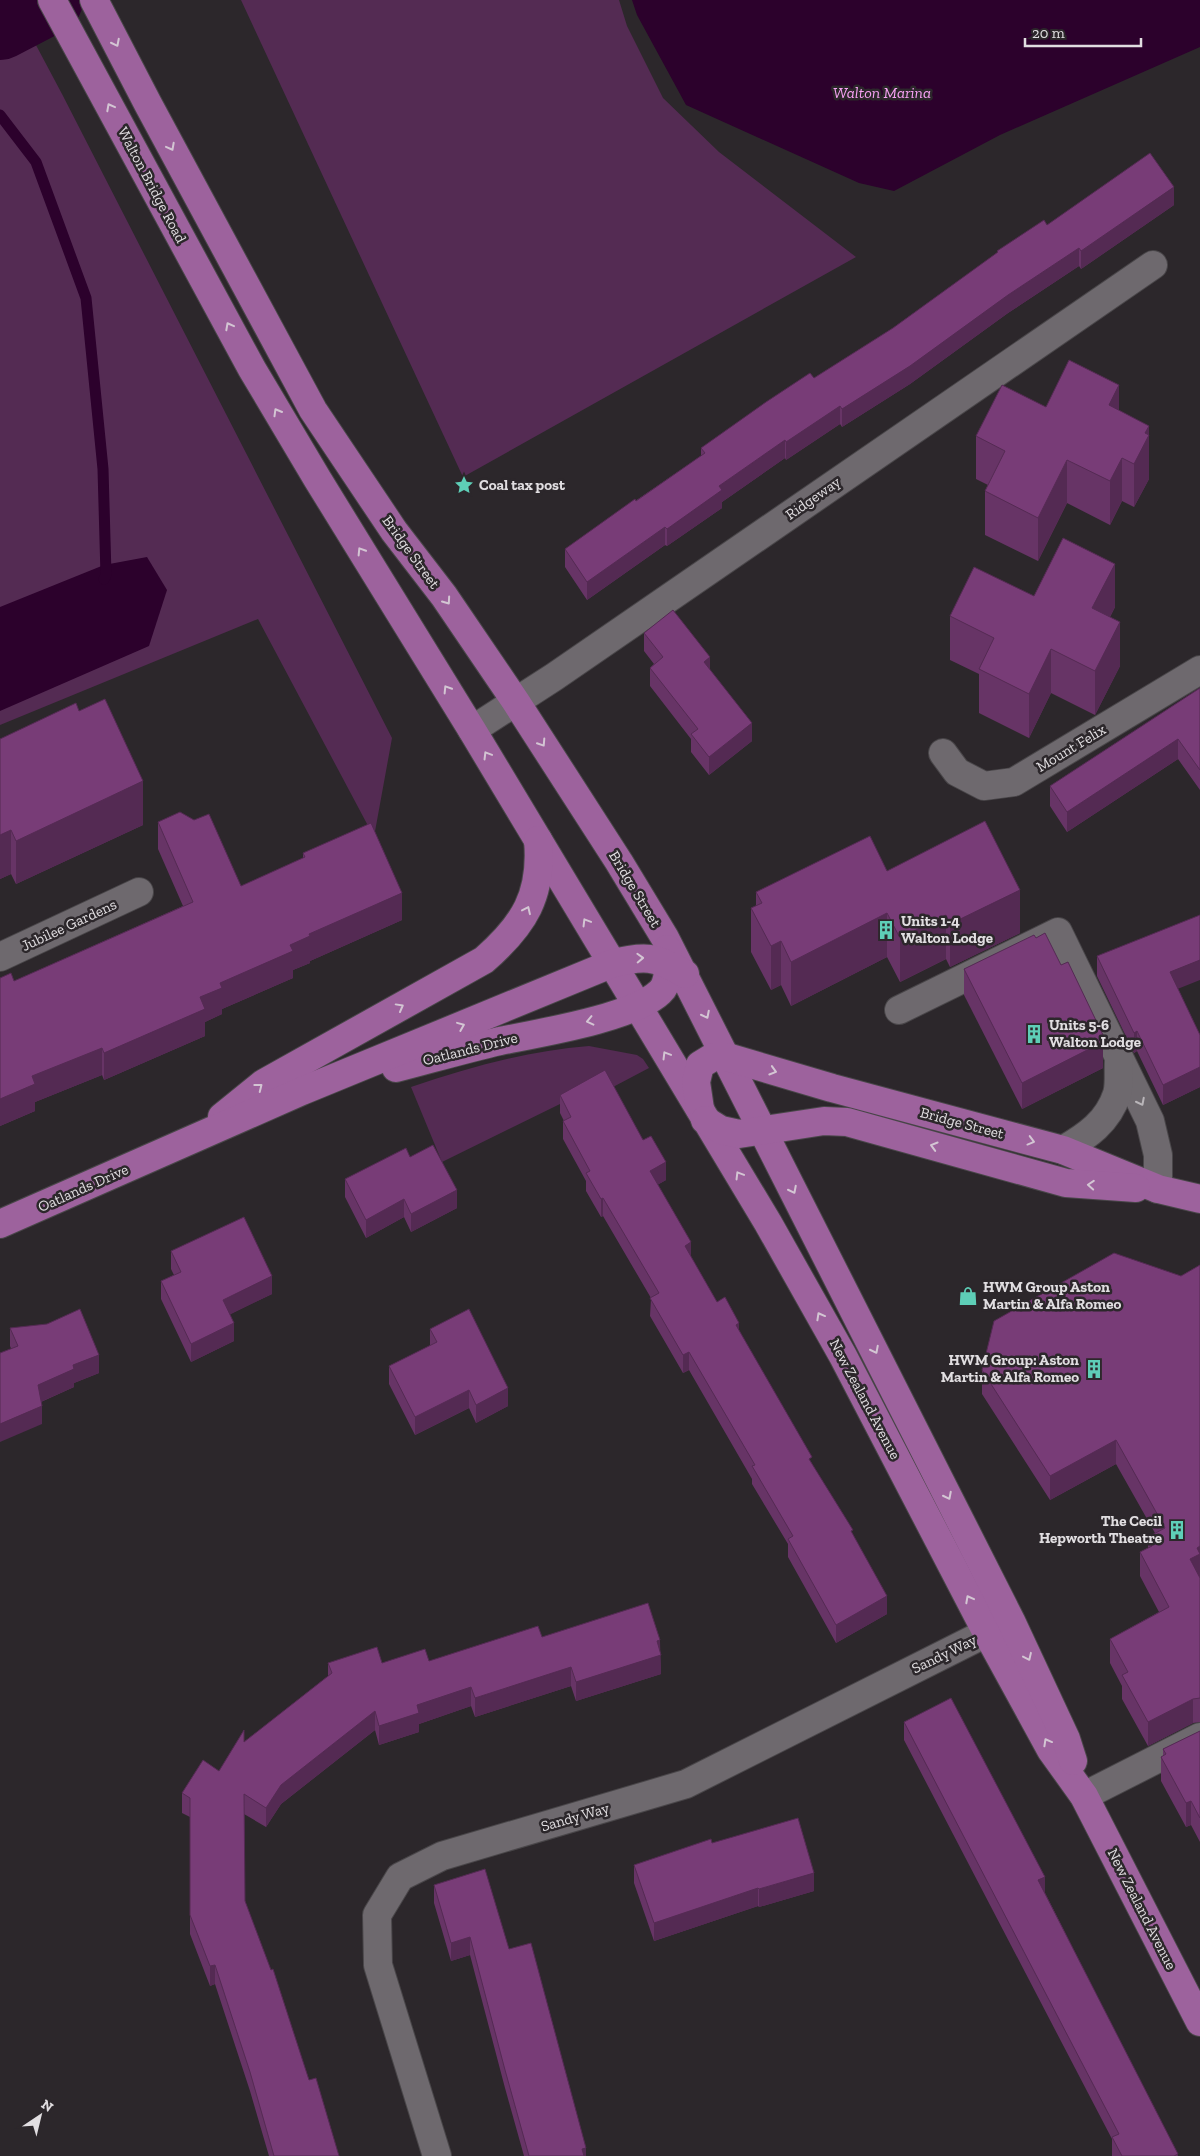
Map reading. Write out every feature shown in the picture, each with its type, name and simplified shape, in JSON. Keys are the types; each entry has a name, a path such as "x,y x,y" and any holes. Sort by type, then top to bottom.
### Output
{"main road":[{"name":"Walton Bridge Road","path":"52,0 252,369 472,730"},
{"name":"Bridge Street","path":"94,0 281,354 313,410 394,531 444,596 516,702 620,862 727,1056 832,1088 1063,1150 1158,1189 1200,1199"},
{"path":"472,730 637,1006"},
{"path":"194,1140 264,1083 484,960 521,922 531,901 538,877 540,860 538,840"},
{"name":"Oatlands Drive","path":"0,1224 302,1091 611,964 643,957 673,958 662,991 650,1000 637,1006 600,1018 302,1091"},
{"name":"New Zealand Avenue","path":"637,1006 768,1223 843,1356 987,1633 1051,1750 1084,1796 1200,2022"},
{"path":"702,1116 696,1082 700,1065 713,1057 727,1056"},
{"name":"New Zealand Avenue","path":"727,1056 763,1131 1012,1621 1066,1739 1084,1796"},
{"name":"Bridge Street","path":"702,1116 722,1130 739,1134 824,1121 847,1122 1066,1183 1158,1189"}],"street":[{"name":"Ridgeway","path":"472,730 516,702 1153,264"},
{"name":"Mount Felix","path":"943,753 957,772 984,786 1014,782 1200,670"},
{"name":"Jubilee Gardens","path":"0,957 139,892"},
{"path":"899,1010 1058,932 1150,1121 1158,1155 1158,1189"},
{"path":"1063,1150 1089,1135 1106,1116 1117,1093 1119,1059"},
{"name":"Sandy Way","path":"437,2156 378,1965 377,1915 400,1876 442,1856 686,1784 1012,1621"},
{"path":"1084,1796 1200,1737"}],"shaded area":[{"path":"0,0 12,0 62,94 392,738 374,837 258,619 0,725"},
{"path":"241,0 619,0 627,26 663,98 719,152 856,257 463,477"},
{"path":"589,1046 637,1055 643,1059 649,1068 613,1087 609,1080 442,1162 411,1087 499,1061 566,1048"}],"water":[{"name":"Walton Marina","path":"632,0 1200,0 1200,47 1000,135 894,191 859,183 686,105 637,15"},
{"path":"147,557 167,590 149,646 0,711 0,607 104,565"}],"building":[{"path":"1150,153 1174,187 1081,251 1079,248 1008,295 910,366 842,409 840,406 786,442 785,440 719,486 722,490 667,529 665,527 587,582 565,549 635,499 636,501 705,453 701,448 766,402 810,373 814,378 893,328 997,251 1044,220 1047,225"},
{"path":"1069,360 1119,385 1109,405 1149,426 1145,433 1149,435 1134,464 1122,458 1110,481 1067,460 1038,518 985,491 1005,451 976,436 1002,385 1046,407"},
{"path":"1063,538 1115,564 1092,608 1120,622 1095,671 1051,649 1029,694 979,669 994,638 950,616 974,567 1034,596"},
{"path":"673,610 710,657 704,662 752,723 709,757 691,734 698,729 650,668 663,657 644,633"},
{"path":"1200,688 1200,770 1178,739 1067,812 1050,786"},
{"path":"105,699 143,781 16,841 11,830 0,835 0,739 76,703 79,711"},
{"path":"180,812 194,820 209,814 241,886 305,857 303,853 371,823 402,893 309,934 310,936 290,945 293,951 220,983 222,988 200,997 205,1009 104,1053 102,1048 32,1076 35,1084 0,1099 0,978 11,973 14,981 193,902 158,822"},
{"path":"985,821 1020,890 950,924 946,915 900,938 887,913 791,962 781,941 771,946 751,908 762,903 756,892 870,836 887,871"},
{"path":"1200,915 1200,960 1170,972 1200,1035 1200,1067 1163,1085 1137,1031 1134,1033 1097,956"},
{"name":"Units 5-6 Walton Lodge","path":"1045,933 1061,965 1068,962 1103,1035 1103,1042 1022,1083 964,969 1034,935 1036,938"},
{"path":"605,1070 643,1140 651,1136 666,1162 650,1171 691,1242 685,1246 717,1302 725,1297 739,1323 736,1325 812,1457 809,1459 853,1530 851,1531 887,1596 836,1625 788,1539 793,1536 752,1466 755,1465 689,1352 683,1355 650,1298 659,1293 603,1198 601,1199 586,1173 590,1171 563,1121 571,1117 560,1095"},
{"path":"433,1145 457,1190 411,1214 404,1199 366,1220 345,1179 406,1148 410,1157"},
{"path":"244,1217 272,1276 223,1300 234,1323 191,1344 161,1281 181,1272 171,1251"},
{"path":"1114,1253 1181,1276 1200,1265 1200,1546 1197,1548 1200,1554 1190,1559 1200,1578 1200,1698 1193,1699 1148,1722 1122,1675 1128,1672 1110,1639 1169,1607 1140,1552 1152,1546 1148,1537 1165,1528 1116,1440 1050,1476 982,1370 994,1321"},
{"path":"80,1309 99,1355 73,1365 74,1369 38,1385 42,1406 0,1424 0,1353 18,1346 10,1328 47,1324"},
{"path":"469,1309 508,1388 476,1405 469,1390 415,1417 389,1366 437,1342 430,1329"},
{"path":"648,1603 660,1640 657,1641 661,1655 576,1682 571,1667 475,1698 471,1687 417,1705 419,1713 379,1726 375,1711 281,1785 266,1808 244,1794 245,1901 271,1970 273,1969 309,2080 316,2078 339,2156 274,2156 250,2072 215,1965 210,1966 190,1915 190,1798 182,1793 203,1760 219,1771 244,1730 244,1742 332,1673 328,1663 377,1647 382,1663 425,1649 429,1661 538,1626 542,1637"},
{"path":"951,1698 1045,1877 1038,1880 1178,2154 1174,2156 1122,2156 1112,2137 1119,2134 904,1722"},
{"path":"1200,1731 1200,1818 1191,1801 1186,1803 1161,1757 1166,1754 1163,1749"},
{"path":"798,1818 814,1873 758,1888 654,1923 634,1865 711,1839 712,1843"},
{"path":"485,1869 509,1949 531,1943 586,2148 582,2149 584,2156 529,2156 470,1937 451,1943 434,1885"}],"waterway":[{"path":"0,25 48,0"},
{"path":"0,115 36,162 86,298 103,469 106,575 104,579"}],"place":[{"name":"Coal tax post","path":"464,485"},
{"name":"Units 1-4 Walton Lodge","path":"886,930"},
{"name":"Units 5-6 Walton Lodge","path":"1034,1034"},
{"name":"HWM Group Aston Martin & Alfa Romeo","path":"968,1296"},
{"name":"HWM Group: Aston Martin & Alfa Romeo","path":"1094,1369"},
{"name":"The Cecil Hepworth Theatre","path":"1177,1530"}]}
